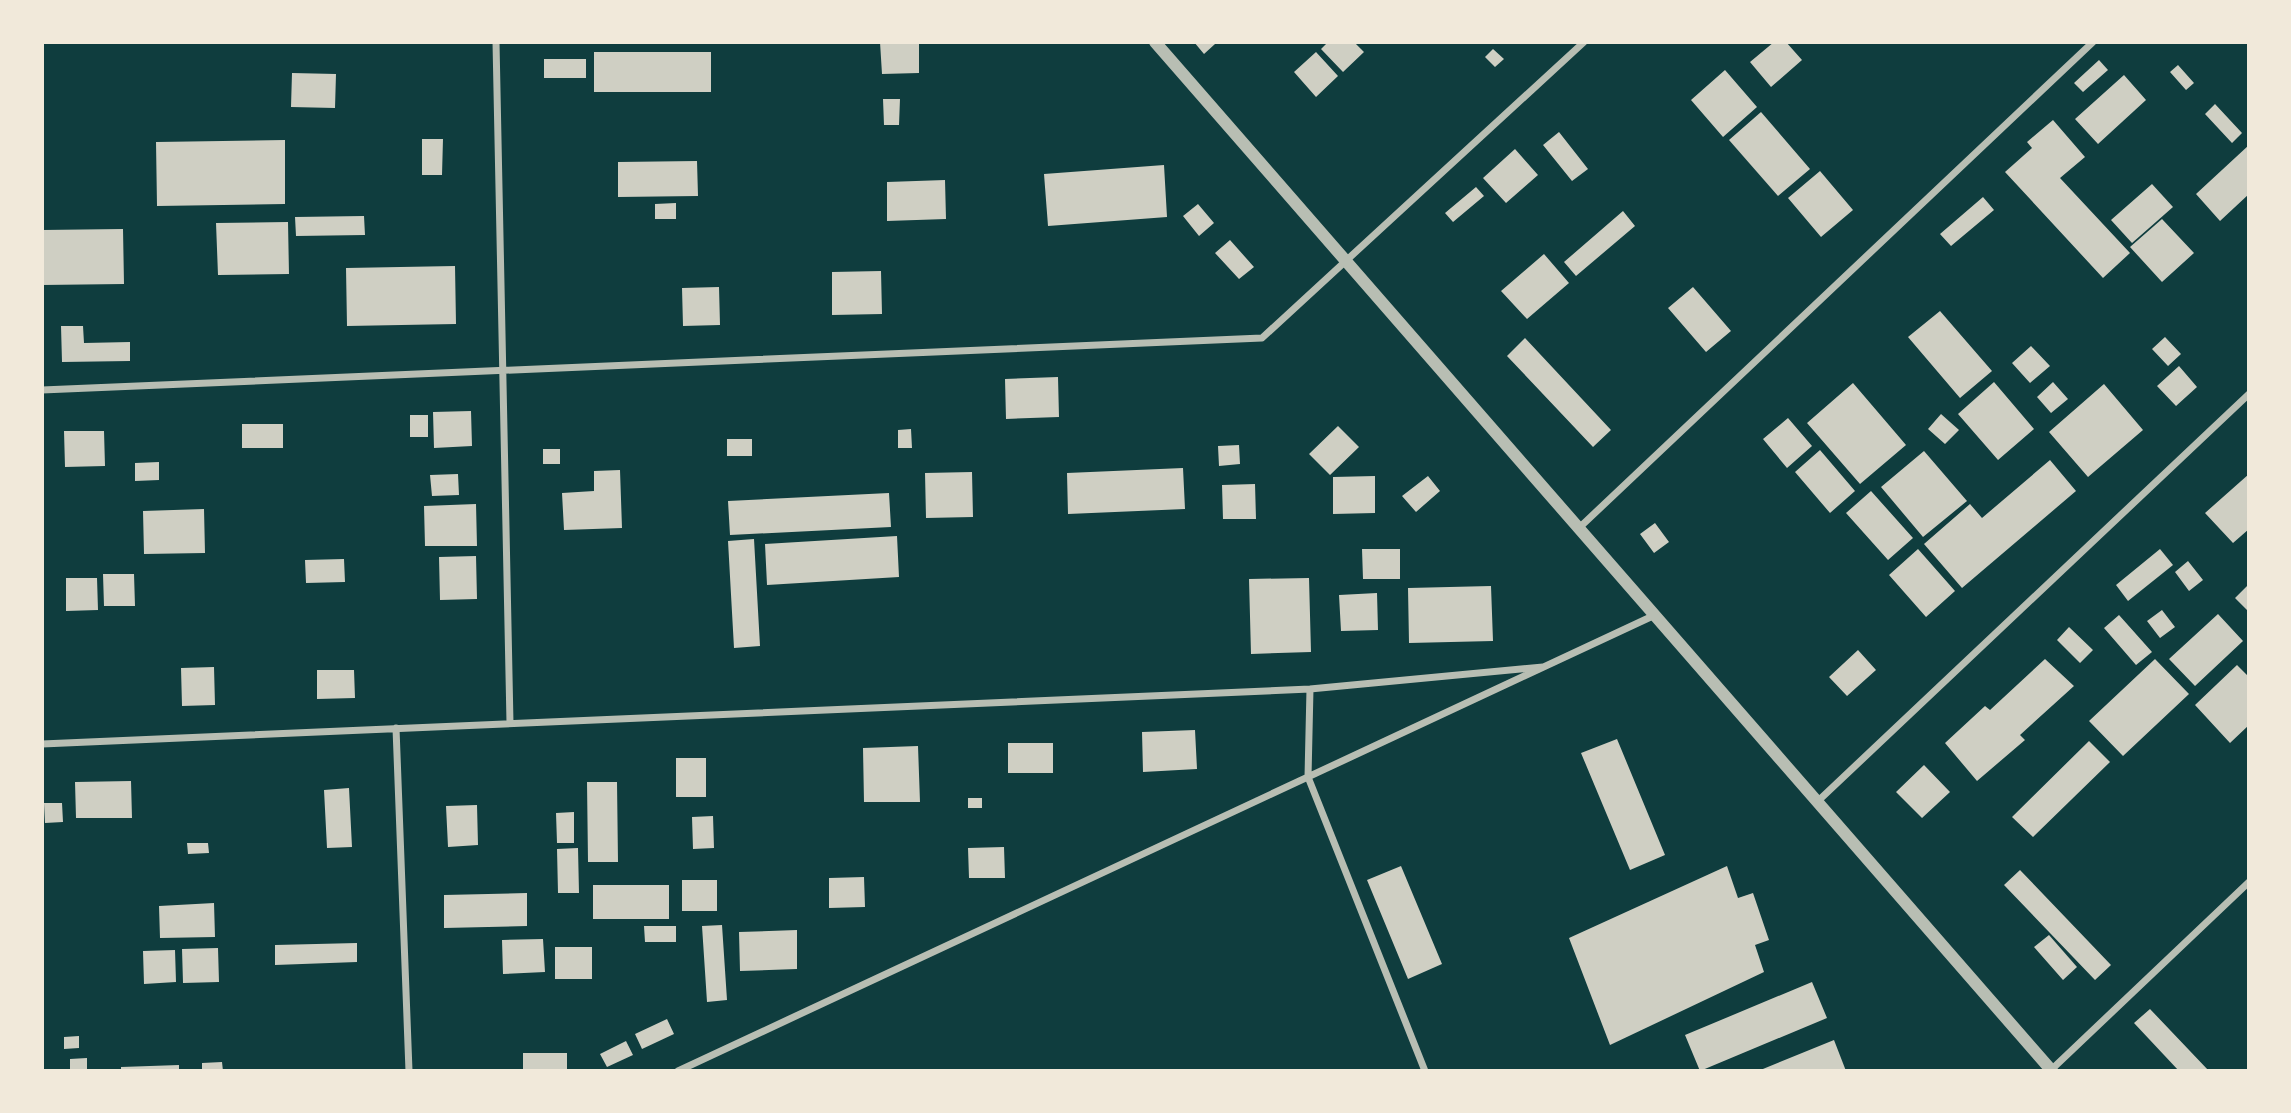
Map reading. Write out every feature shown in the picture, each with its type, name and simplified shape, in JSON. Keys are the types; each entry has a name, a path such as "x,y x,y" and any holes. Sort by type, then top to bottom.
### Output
{"street":[{"path":"496,42 510,723"},
{"path":"1155,42 2051,1070 2249,882"},
{"path":"42,390 1262,338 1584,42"},
{"path":"1579,528 2093,42"},
{"path":"1817,802 2249,394"},
{"path":"678,1071 1655,615"},
{"path":"42,744 1310,689 1543,667"},
{"path":"1310,689 1308,776 1425,1071"},
{"path":"397,728 409,1071"}],"building":[{"path":"880,42 919,42 919,73 882,74"},
{"path":"1194,42 1214,42 1215,44 1204,54"},
{"path":"1328,42 1354,42 1364,52 1343,72 1321,49"},
{"path":"1774,42 1786,42 1802,60 1771,87 1750,62"},
{"path":"1493,49 1504,59 1495,67 1485,57"},
{"path":"594,52 711,52 711,92 594,92"},
{"path":"1316,52 1338,76 1316,97 1294,72"},
{"path":"544,59 586,59 586,78 544,78"},
{"path":"2099,60 2108,70 2083,92 2074,83"},
{"path":"2178,65 2194,83 2186,90 2170,72"},
{"path":"1725,70 1757,107 1723,137 1691,100"},
{"path":"292,73 336,74 335,108 291,107"},
{"path":"2124,75 2146,100 2098,144 2075,119"},
{"path":"883,99 900,99 899,125 884,125"},
{"path":"2215,104 2242,133 2232,143 2205,114"},
{"path":"1761,112 1810,169 1778,196 1729,140"},
{"path":"2053,120 2085,157 2060,178 2130,253 2103,278 2005,172 2032,148 2027,142"},
{"path":"1559,132 1588,169 1572,181 1543,145"},
{"path":"422,139 443,139 442,175 422,175"},
{"path":"285,140 285,204 157,206 156,142"},
{"path":"2249,145 2249,194 2220,221 2196,194"},
{"path":"1515,149 1538,175 1506,203 1483,178"},
{"path":"697,161 698,196 618,197 618,162"},
{"path":"1164,165 1167,217 1048,226 1044,174"},
{"path":"1820,171 1853,210 1821,237 1788,198"},
{"path":"945,180 946,219 887,221 887,182"},
{"path":"2152,184 2173,207 2132,243 2111,220"},
{"path":"1476,187 1484,196 1453,222 1445,213"},
{"path":"1983,197 1994,210 1951,246 1940,234"},
{"path":"676,203 676,219 655,219 655,204"},
{"path":"1198,204 1214,223 1199,236 1183,216"},
{"path":"1623,211 1635,226 1576,276 1564,262"},
{"path":"364,216 365,235 296,236 295,217"},
{"path":"2162,219 2194,253 2162,282 2130,247"},
{"path":"288,222 289,274 218,275 216,223"},
{"path":"123,229 124,284 42,285 42,230"},
{"path":"1230,240 1254,267 1239,279 1215,253"},
{"path":"1544,254 1569,283 1527,319 1501,291"},
{"path":"455,266 456,324 347,326 346,268"},
{"path":"881,271 882,314 832,315 832,272"},
{"path":"719,287 720,325 683,326 682,288"},
{"path":"1693,287 1731,331 1706,352 1668,308"},
{"path":"1940,311 1992,371 1960,398 1908,337"},
{"path":"61,326 83,326 84,343 130,342 130,361 62,362"},
{"path":"2165,337 2181,354 2168,366 2152,349"},
{"path":"1525,338 1611,430 1593,447 1507,356"},
{"path":"2031,346 2050,366 2030,383 2012,363"},
{"path":"2179,366 2197,387 2176,406 2157,386"},
{"path":"1058,377 1059,417 1006,419 1005,379"},
{"path":"1994,382 2034,429 1998,460 1958,414"},
{"path":"2053,382 2068,399 2051,413 2037,397"},
{"path":"1853,383 1906,445 1860,484 1807,423"},
{"path":"2104,384 2143,430 2088,477 2049,432"},
{"path":"471,411 472,446 434,448 433,412"},
{"path":"1941,414 1959,430 1945,444 1928,429"},
{"path":"410,415 428,415 428,437 410,437"},
{"path":"1788,418 1812,446 1787,468 1763,439"},
{"path":"242,424 283,424 283,448 242,448"},
{"path":"1338,426 1359,447 1330,475 1309,454"},
{"path":"911,429 912,448 898,448 898,430"},
{"path":"64,431 104,431 105,466 65,467"},
{"path":"727,439 752,439 752,456 727,456"},
{"path":"1239,445 1240,464 1219,466 1218,446"},
{"path":"543,449 560,449 560,464 543,464"},
{"path":"1820,450 1855,491 1830,513 1795,472"},
{"path":"1924,451 1967,501 1923,537 1881,487"},
{"path":"2050,460 2076,491 1962,588 1924,544 1970,504 1982,518"},
{"path":"159,462 159,480 135,481 135,463"},
{"path":"1183,468 1185,509 1068,514 1067,473"},
{"path":"620,470 622,528 564,530 562,493 594,491 594,471"},
{"path":"972,472 973,517 926,518 925,473"},
{"path":"458,474 459,495 432,496 430,475"},
{"path":"2249,474 2249,529 2233,543 2205,513"},
{"path":"1375,476 1375,513 1333,514 1333,477"},
{"path":"1428,476 1440,491 1416,512 1402,496"},
{"path":"1255,484 1256,519 1223,519 1222,485"},
{"path":"1871,491 1913,538 1888,560 1846,513"},
{"path":"889,493 891,527 730,535 728,501"},
{"path":"476,504 477,546 425,546 424,506"},
{"path":"204,509 205,553 144,554 143,511"},
{"path":"1655,523 1669,542 1654,553 1640,534"},
{"path":"897,536 899,577 767,585 765,544"},
{"path":"754,539 760,646 734,648 728,541"},
{"path":"1362,549 1400,549 1400,579 1363,579"},
{"path":"1918,549 1955,591 1926,617 1889,575"},
{"path":"2160,549 2173,565 2128,601 2116,585"},
{"path":"476,556 477,599 440,600 439,557"},
{"path":"344,559 345,582 306,583 305,560"},
{"path":"2188,561 2203,580 2189,591 2175,572"},
{"path":"103,574 134,574 135,606 104,606"},
{"path":"66,578 97,578 98,610 66,611"},
{"path":"1309,578 1311,652 1251,654 1249,579"},
{"path":"2249,584 2249,612 2235,598"},
{"path":"1491,586 1493,641 1409,643 1408,588"},
{"path":"1377,593 1378,630 1341,631 1339,595"},
{"path":"2162,610 2175,627 2160,638 2147,621"},
{"path":"2218,614 2243,641 2195,686 2169,659"},
{"path":"2119,615 2152,652 2136,665 2104,628"},
{"path":"2069,627 2093,650 2080,663 2057,640"},
{"path":"1858,650 1876,670 1847,696 1829,677"},
{"path":"2045,659 2074,686 2020,735 2025,740 1977,781 1945,743 1985,706 1990,710"},
{"path":"2155,659 2189,694 2123,756 2089,721"},
{"path":"2237,665 2249,677 2249,725 2230,743 2195,705"},
{"path":"214,667 215,705 182,706 181,668"},
{"path":"317,670 354,670 355,698 317,699"},
{"path":"1195,730 1197,769 1143,772 1142,732"},
{"path":"1617,739 1665,855 1630,870 1581,753"},
{"path":"2089,741 2110,762 2033,837 2012,817"},
{"path":"1008,743 1053,743 1053,773 1008,773"},
{"path":"918,746 920,802 864,802 863,748"},
{"path":"676,758 706,758 706,797 676,797"},
{"path":"1924,765 1950,792 1922,818 1896,792"},
{"path":"131,781 132,818 76,818 75,782"},
{"path":"587,782 617,782 618,862 588,862"},
{"path":"349,788 352,847 327,848 324,790"},
{"path":"968,798 982,798 982,808 968,808"},
{"path":"44,803 62,803 63,822 45,823"},
{"path":"477,805 478,845 448,847 446,806"},
{"path":"574,812 574,843 557,843 556,813"},
{"path":"713,816 714,848 693,849 692,817"},
{"path":"187,843 208,843 209,853 188,854"},
{"path":"1004,847 1005,878 969,878 968,848"},
{"path":"578,848 579,893 558,893 557,849"},
{"path":"1401,866 1442,964 1408,979 1367,880"},
{"path":"1727,866 1738,898 1753,893 1769,940 1755,945 1764,972 1610,1045 1569,938"},
{"path":"2020,870 2111,965 2095,980 2004,885"},
{"path":"864,877 865,907 829,908 829,878"},
{"path":"682,880 717,880 717,911 682,911"},
{"path":"593,885 669,885 669,919 593,919"},
{"path":"527,893 527,926 444,928 444,895"},
{"path":"214,903 215,937 160,938 159,906"},
{"path":"722,925 727,1000 707,1002 702,926"},
{"path":"644,926 676,926 676,942 645,942"},
{"path":"797,930 797,969 740,971 739,932"},
{"path":"2049,935 2077,967 2063,980 2034,947"},
{"path":"543,939 545,972 503,974 502,940"},
{"path":"357,943 357,962 275,965 275,945"},
{"path":"555,947 592,947 592,979 555,979"},
{"path":"218,948 219,982 183,983 182,949"},
{"path":"175,950 176,982 144,984 143,951"},
{"path":"1812,982 1827,1018 1700,1071 1685,1035"},
{"path":"2150,1009 2209,1071 2179,1071 2134,1023"},
{"path":"667,1019 674,1034 642,1049 635,1034"},
{"path":"79,1036 79,1048 64,1049 64,1037"},
{"path":"1834,1040 1846,1071 1758,1071"},
{"path":"626,1041 633,1055 607,1067 600,1054"},
{"path":"523,1053 567,1053 567,1071 523,1071"},
{"path":"87,1058 87,1070 70,1070 70,1059"},
{"path":"222,1062 223,1071 202,1071 202,1063"},
{"path":"179,1065 179,1071 121,1071 121,1067"}]}
